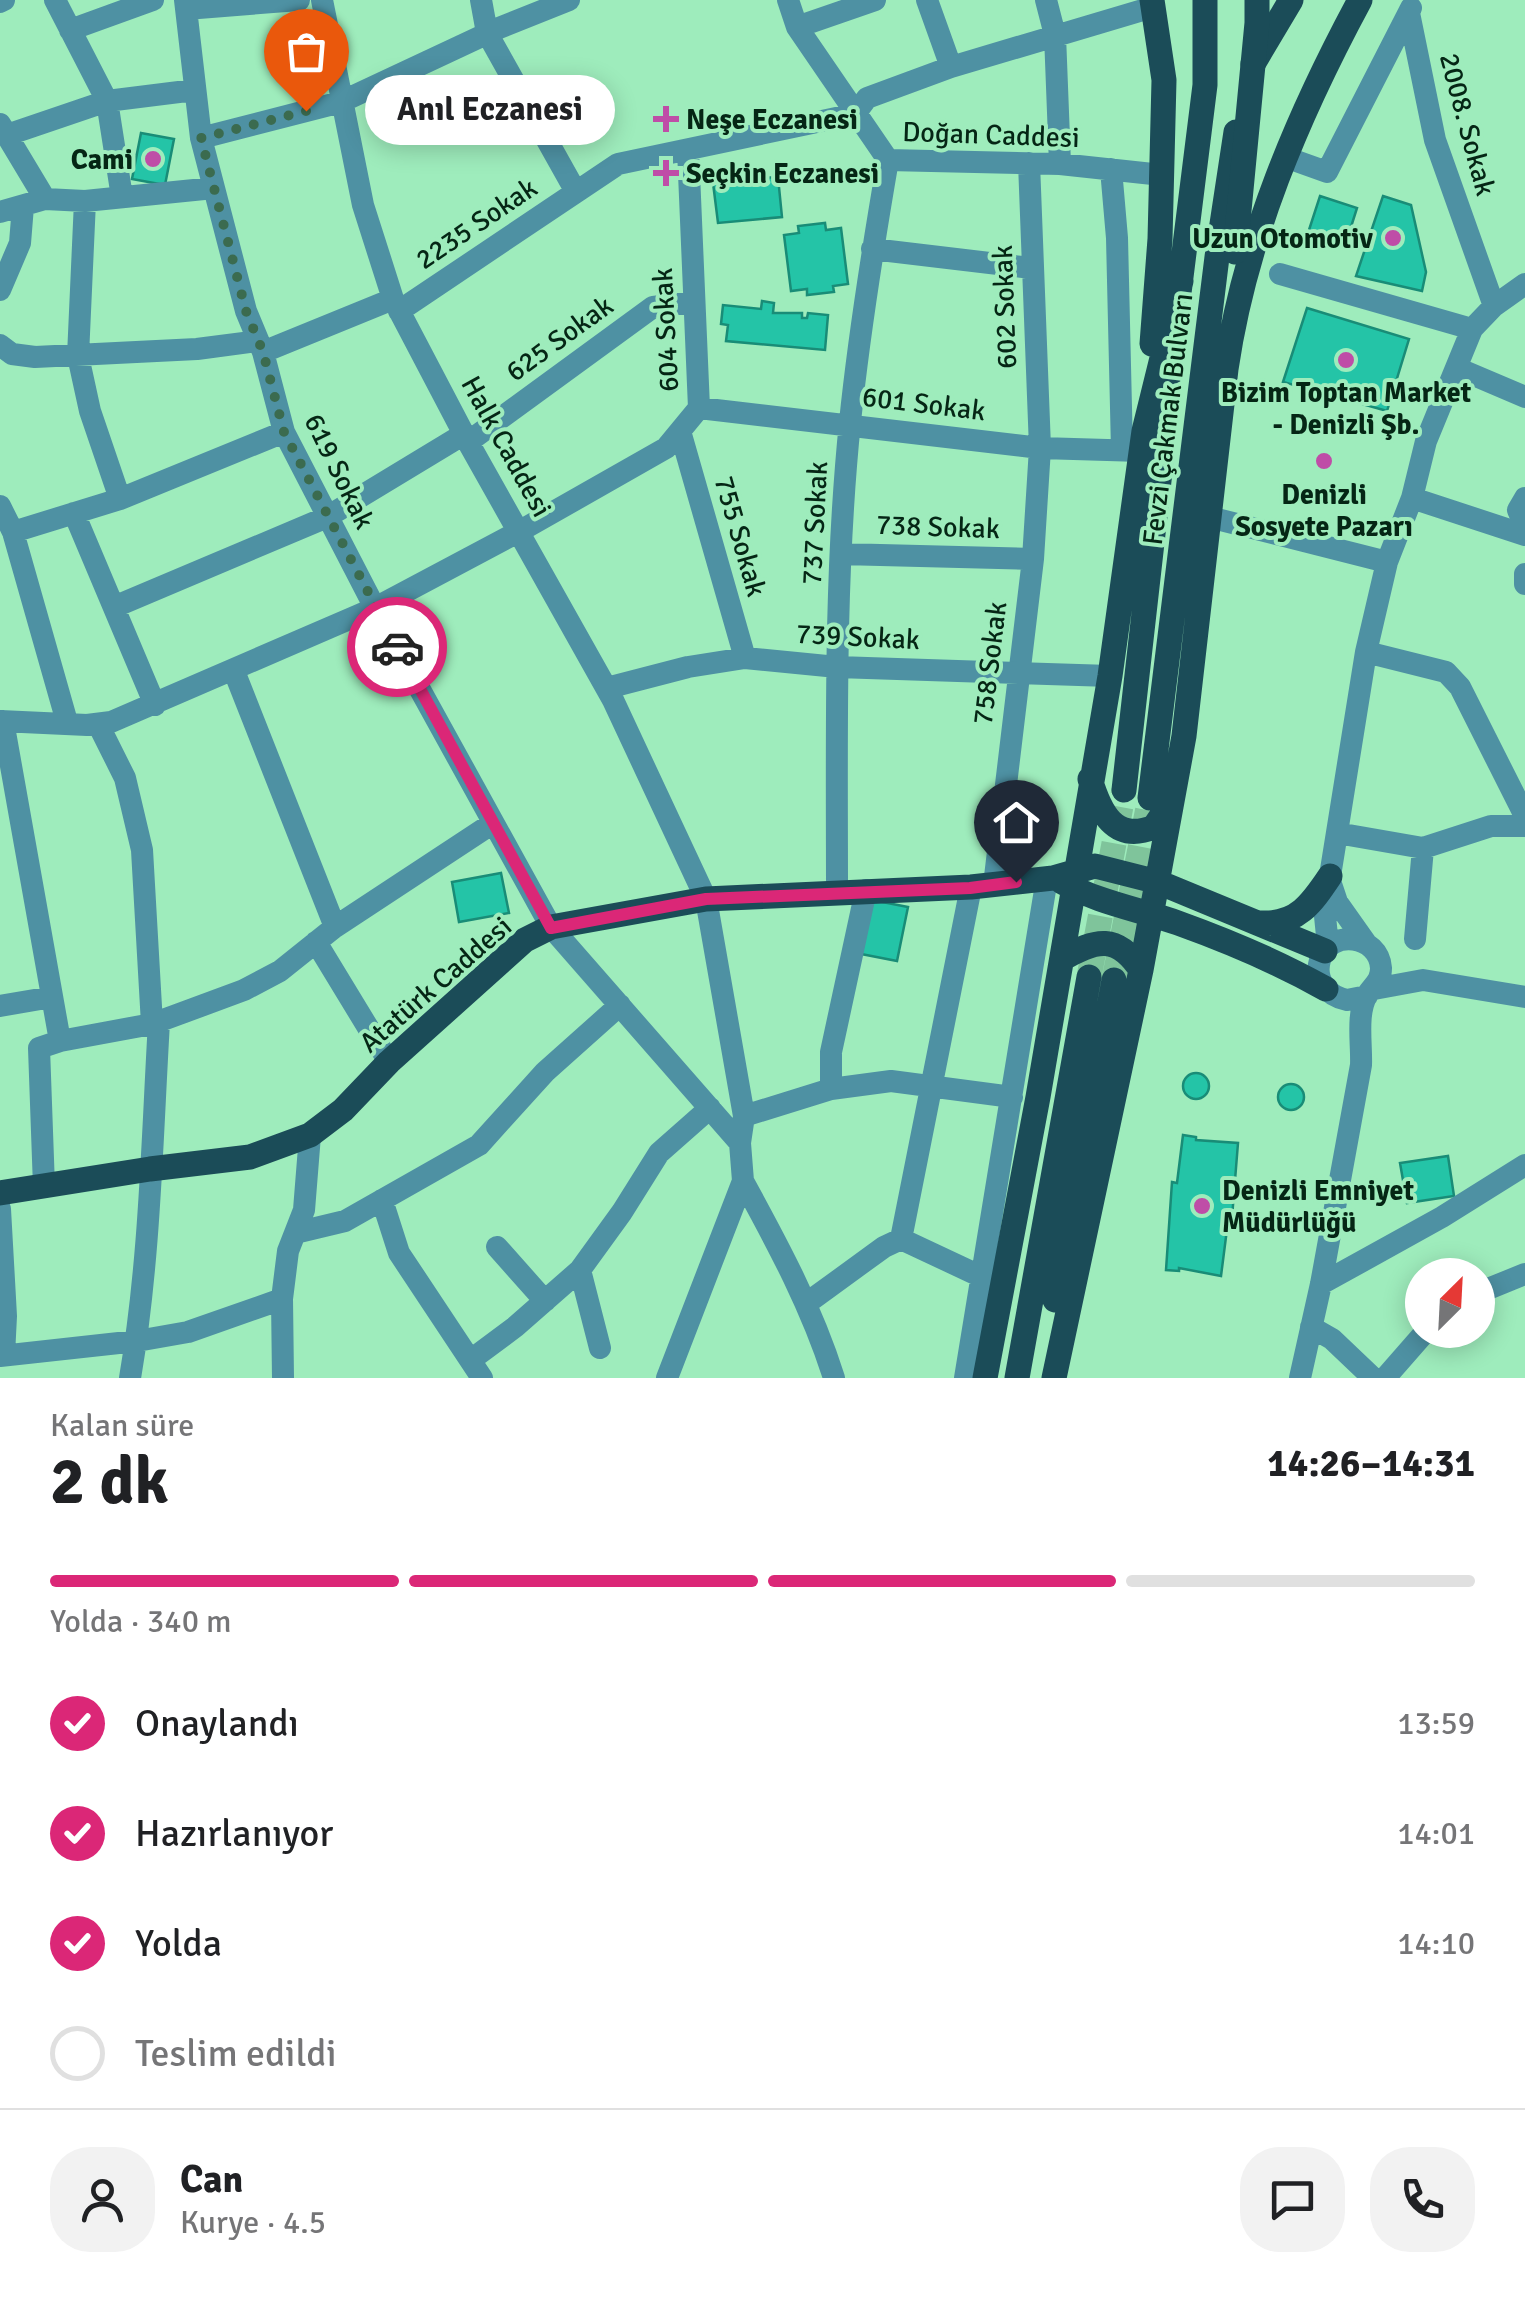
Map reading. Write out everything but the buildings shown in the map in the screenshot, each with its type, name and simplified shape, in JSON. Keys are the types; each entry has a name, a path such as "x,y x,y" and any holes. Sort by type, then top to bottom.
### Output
{"main road":[{"path":"1136,444 1181,280 1206,84 1207,0"},
{"path":"1168,410 1186,321 1220,80 1219,36 1207,0"},
{"path":"1090,779 1106,817 1121,829 1154,827 1184,736 1231,334 1235,252 1258,24 1256,0"},
{"name":"Fevzi Çakmak Bulvarı","path":"1162,797 1201,385 1233,152 1242,100 1258,50 1291,0"},
{"path":"1231,334 1255,245 1285,157 1327,62 1360,0"},
{"path":"985,1378 1062,960 1062,879 1090,779 1110,676 1160,239 1164,80 1152,4"},
{"path":"1201,385 1214,320 1235,252"},
{"name":"Fevzi Çakmak Bulvarı","path":"1124,790 1168,410 1168,365 1181,280"},
{"path":"1054,1378 1142,970 1158,882 1162,797"},
{"name":"Atatürk Caddesi","path":"0,1193 250,1157 310,1136 343,1110 389,1062 525,940 551,928 706,899 982,886 1062,879 1095,866 1158,882 1327,948"},
{"path":"1255,923 1283,922 1300,914 1330,876"},
{"path":"1062,879 1092,899 1152,914 1236,947 1331,994"},
{"path":"1062,960 1086,946 1108,943 1127,952 1142,970"},
{"path":"1017,1378 1102,978 1039,1378"}],"street":[{"path":"55,0 107,101 122,197"},
{"path":"70,30 154,0"},
{"path":"185,5 299,0"},
{"name":"Halk Caddesi","path":"322,0 363,205 396,305 607,688 706,899 744,1116 740,1143 743,1181"},
{"path":"481,0 487,34 576,192"},
{"path":"201,138 341,102 570,0"},
{"path":"787,10 875,0"},
{"path":"927,0 950,66"},
{"path":"1046,0 1055,35 1060,164"},
{"name":"2235 Sokak","path":"0,344 12,354 36,357 260,346 396,305 618,164 855,114 867,98 950,66 1152,4"},
{"name":"619 Sokak","path":"185,5 201,138 246,311 284,432 375,608 551,928 740,1143"},
{"path":"1285,157 1327,172 1412,6"},
{"name":"2008. Sokak","path":"1412,6 1435,140 1494,306"},
{"name":"Doğan Caddesi","path":"787,10 888,160 1060,164 1162,174"},
{"path":"0,290 34,202 4,129 107,101 195,90"},
{"name":"604 Sokak","path":"98,724 155,705 375,608 666,448 699,408 688,150"},
{"name":"737 Sokak","path":"837,892 837,666 850,423 872,249 888,160"},
{"name":"602 Sokak","path":"1029,163 1040,448"},
{"path":"1111,169 1136,444"},
{"path":"0,212 34,202 214,188"},
{"path":"85,201 78,356 90,411 120,499"},
{"path":"872,249 1031,268"},
{"path":"1280,274 1472,329"},
{"path":"1361,1028 1331,994 1318,972 1327,948 1325,916 1330,876 1366,652 1387,562 1412,498 1426,441 1472,329 1494,306 1525,284"},
{"name":"625 Sokak","path":"114,607 328,516 466,438 653,307 694,302"},
{"path":"1457,368 1525,397"},
{"name":"601 Sokak","path":"699,408 1040,448 1136,444"},
{"name":"755 Sokak","path":"680,431 745,658"},
{"path":"10,541 284,432"},
{"name":"758 Sokak","path":"900,1238 932,1084 982,886 1033,559 1040,448"},
{"path":"1412,498 1525,535"},
{"path":"1525,498 1518,510 1525,526"},
{"path":"0,506 68,722"},
{"path":"74,513 155,705"},
{"path":"1209,517 1387,562"},
{"name":"738 Sokak","path":"841,554 1033,559"},
{"path":"1525,574 1525,584"},
{"path":"1366,652 1446,672 1460,687 1525,816"},
{"name":"739 Sokak","path":"607,688 688,667 745,658 837,666 1110,676"},
{"path":"234,671 336,926"},
{"path":"60,1041 1,721 98,724 125,778 142,850 155,1023 150,1169 130,1378"},
{"path":"44,1186 40,1048 155,1023 244,990 280,971 336,926 493,823"},
{"path":"1338,833 1423,848 1491,826 1525,826"},
{"path":"1415,939 1423,848"},
{"path":"1300,1378 1361,1065 1361,1028 1370,992 1381,970 1337,902 1330,876"},
{"path":"965,1378 1012,1097 1062,879"},
{"path":"831,1089 831,1052 866,890"},
{"path":"1327,948 1346,939 1369,946 1402,964 1414,981"},
{"path":"316,942 389,1062"},
{"path":"1361,1028 1378,1001 1414,981"},
{"path":"1331,994 1357,1000 1370,992 1414,981 1525,997"},
{"path":"0,1006 52,997"},
{"path":"295,1233 345,1221 480,1146 544,1072 620,1005"},
{"path":"744,1116 831,1089 891,1081 1012,1097"},
{"path":"382,1200 399,1253 477,1369 580,1270 659,1153 710,1108"},
{"path":"283,1378 282,1299 288,1251 304,1210 310,1136"},
{"path":"1321,1284 1442,1217 1525,1165"},
{"path":"743,1181 807,1303 834,1378"},
{"path":"667,1378 743,1181"},
{"path":"0,1209 6,1316 2,1355 188,1332 282,1299"},
{"path":"807,1303 900,1238 982,1277"},
{"path":"497,1247 545,1301"},
{"path":"580,1270 600,1348"},
{"path":"1495,1286 1525,1274"},
{"path":"1311,1327 1332,1339 1373,1378"},
{"path":"1385,1378 1411,1348"}],"tunnel":[{"path":"1089,977 1124,790"},
{"path":"1114,980 1150,798"}],"way so far":[{"path":"306,111 201,138 246,311 263,352 284,432 397,647"}],"place":[{"name":"Anıl Eczanesi","path":"306,111"},
{"name":"Neşe Eczanesi","path":"666,119"},
{"name":"Cami","path":"153,159"},
{"name":"Seçkin Eczanesi","path":"666,173"},
{"name":"Uzun Otomotiv","path":"1393,238"},
{"name":"Bizim Toptan Market - Denizli Şb.","path":"1346,360"},
{"name":"Denizli Sosyete Pazarı","path":"1324,461"},
{"name":"Denizli Emniyet Müdürlüğü","path":"1202,1206"}],"route":[{"path":"397,647 551,928 706,899 970,888 1016,882"}]}
